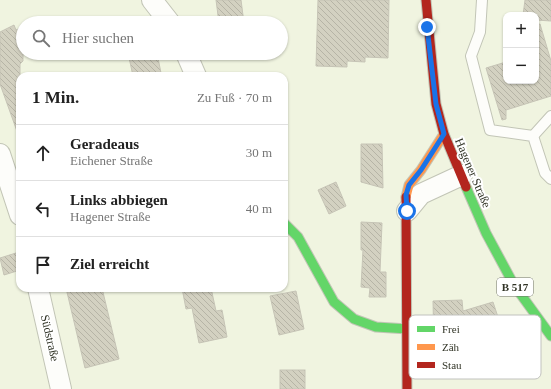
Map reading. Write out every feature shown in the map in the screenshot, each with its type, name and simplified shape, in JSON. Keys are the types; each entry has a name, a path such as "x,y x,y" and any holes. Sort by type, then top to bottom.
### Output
{"street":[{"path":"152,0 165,16"},
{"name":"Hagener Straße","path":"426,0 436,104 444,134 486,233 514,285 536,315"},
{"path":"189,60 194,72"},
{"path":"407,389 408,329 406,195 409,185 421,170 444,134"},
{"path":"0,154 16,203"},
{"path":"407,211 421,194 462,175"},
{"path":"288,227 298,237 334,302 354,319 376,327 408,329"},
{"name":"Südstraße","path":"39,292 61,389"},
{"name":"Hagener Straße","path":"541,322 551,336"}],"lane":[{"path":"482,0 480,32 471,56 490,130 533,136"},
{"path":"533,136 551,116"},
{"path":"533,136 545,173 551,179"}],"building":[{"path":"216,0 241,0 243,16 218,16"},
{"path":"318,0 389,0 388,58 365,57 365,62 347,61 347,67 316,66"},
{"path":"525,0 551,0 551,21 539,20 539,12 523,12"},
{"path":"539,24 551,61 551,96 506,110 506,119 502,120 486,68 503,63 503,84 539,84"},
{"path":"14,25 16,30 16,60 23,60 20,64 20,72 16,72 16,128 0,84 0,32"},
{"path":"130,60 158,60 161,72 132,72"},
{"path":"361,144 382,144 383,188 361,182"},
{"path":"336,182 346,206 329,214 318,190"},
{"path":"361,222 382,223 380,272 386,272 386,297 369,297 370,288 361,287 363,250 361,250"},
{"path":"16,253 16,271 4,275 0,258"},
{"path":"296,291 304,329 279,335 270,296"},
{"path":"67,292 103,292 119,359 85,368"},
{"path":"183,292 212,292 216,311 222,310 227,337 199,343 192,308 186,309"},
{"path":"462,300 463,311 493,302 497,315 433,315 433,301"},
{"path":"280,370 305,370 305,389 280,389"}],"traffic: fast":[{"path":"466,187 486,233 514,285 536,315"},
{"path":"288,227 298,237 334,302 354,319 376,327 408,329"},
{"path":"541,322 551,336"}],"traffic: slow":[{"path":"406,197 409,185 421,170 444,134"}],"traffic: jam":[{"path":"426,0 436,104 444,134 466,187"},
{"path":"406,197 407,389"}],"route":[{"path":"407,211 406,195 409,185 421,170 444,134 436,104 427,27"}]}
